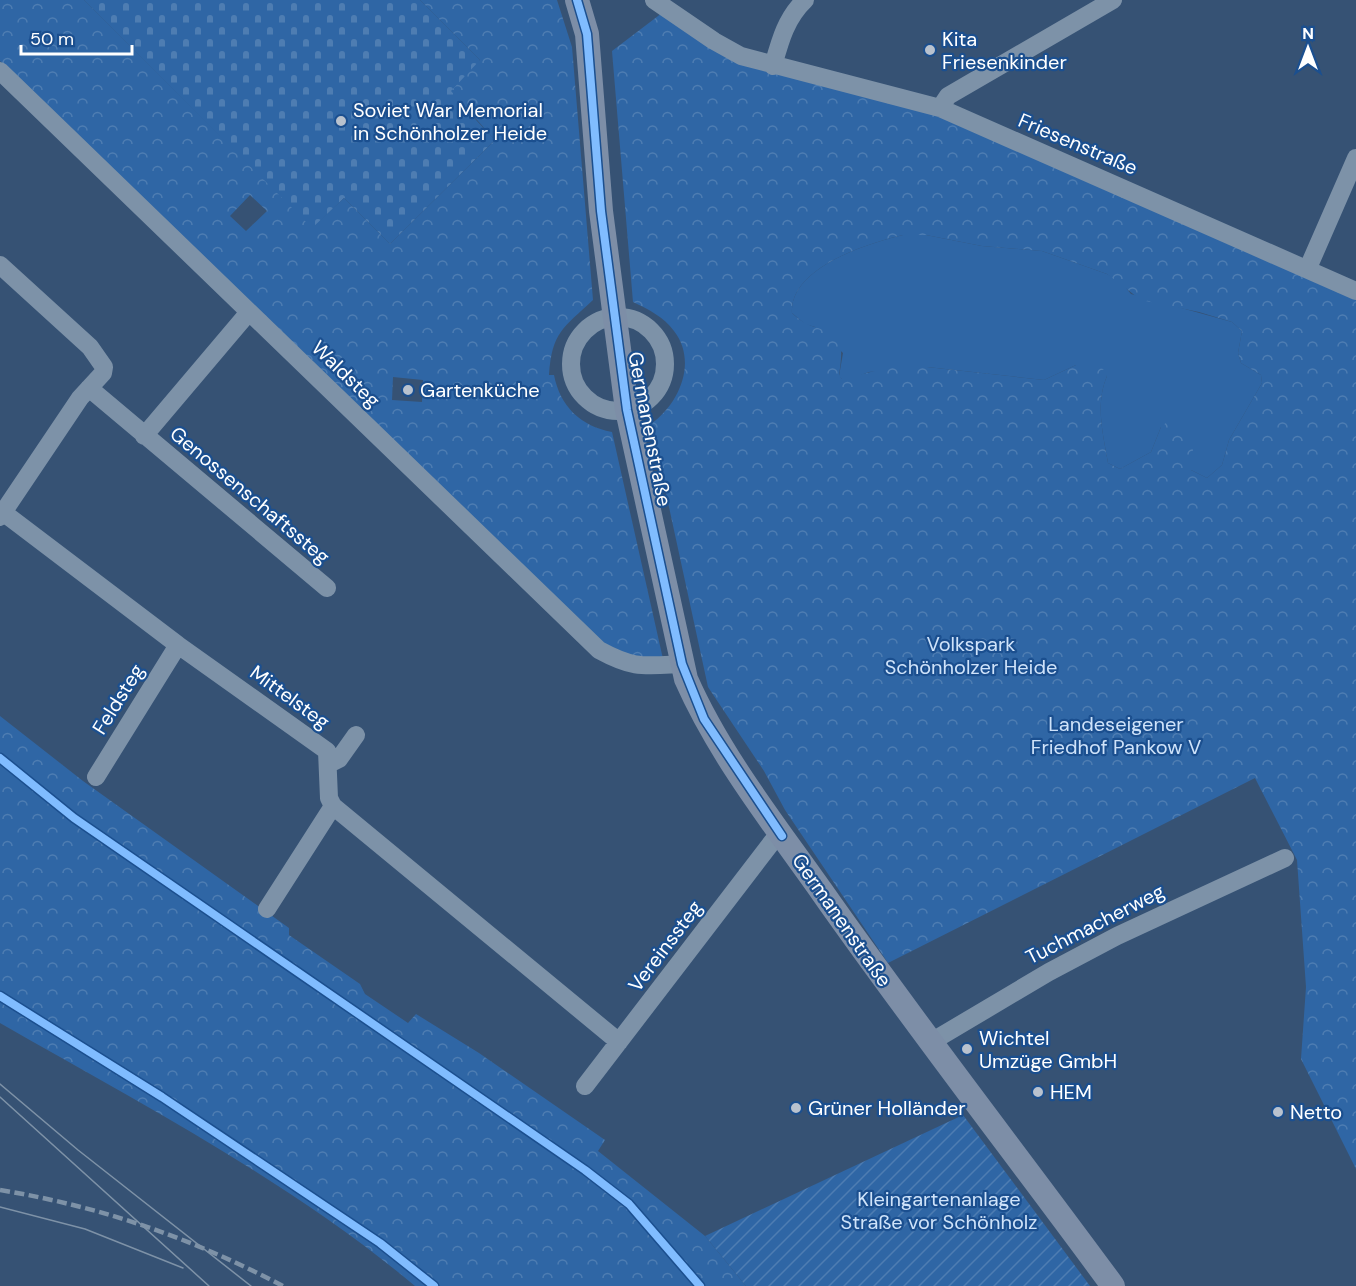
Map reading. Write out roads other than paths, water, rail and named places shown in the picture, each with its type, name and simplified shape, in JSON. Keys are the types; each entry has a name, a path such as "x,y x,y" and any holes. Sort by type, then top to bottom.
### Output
{"main road":[{"name":"Germanenstraße","path":"578,0 587,34 600,206 627,410 682,664 704,719 782,836 931,1042 1113,1286"}],"street":[{"name":"Friesenstraße","path":"654,0 714,41 741,56 940,108 1356,291"},
{"path":"773,66 782,34 791,15 805,0"},
{"path":"940,108 948,96 1113,0"},
{"name":"Waldsteg","path":"0,71 599,650 616,659 644,667 682,664"},
{"path":"1308,268 1356,158"},
{"path":"0,266 74,331 103,363 103,373 80,398 1,513"},
{"name":"Genossenschaftssteg","path":"144,436 249,312"},
{"name":"Germanenstraße","path":"613,317 631,319 647,327 660,344 665,363 663,377 650,399 627,410 613,411 588,400 573,378 571,364 576,342 592,325 613,317"},
{"name":"Genossenschaftssteg","path":"89,388 327,588"},
{"name":"Mittelsteg","path":"1,513 178,645 327,751 329,764"},
{"name":"Feldsteg","path":"96,777 178,645"},
{"path":"356,735 339,759 329,764 329,798 333,806 619,1042"},
{"path":"267,909 333,806"},
{"name":"Vereinssteg","path":"585,1086 772,842 782,836"},
{"name":"Tuchmacherweg","path":"931,1042 1059,966 1177,907 1285,858"}],"tram line":[{"path":"0,1084 78,1150 251,1286"},
{"path":"0,1097 209,1286"},
{"path":"0,1207 85,1229 183,1268"}],"railway":[{"path":"0,1190 75,1205 146,1226 214,1253 283,1286"}],"place":[{"name":"Kita Friesenkinder","path":"930,50"},
{"name":"Soviet War Memorial in Schönholzer Heide","path":"341,121"},
{"name":"Gartenküche","path":"408,390"},
{"name":"Wichtel Umzüge GmbH","path":"967,1049"},
{"name":"HEM","path":"1038,1092"},
{"name":"Grüner Holländer","path":"796,1108"},
{"name":"Netto","path":"1278,1112"}],"park label":[{"name":"Volkspark Schönholzer Heide","path":"971,656"},
{"name":"Landeseigener Friedhof Pankow V","path":"1116,736"},
{"name":"Kleingartenanlage Straße vor Schönholz","path":"939,1210"}]}
